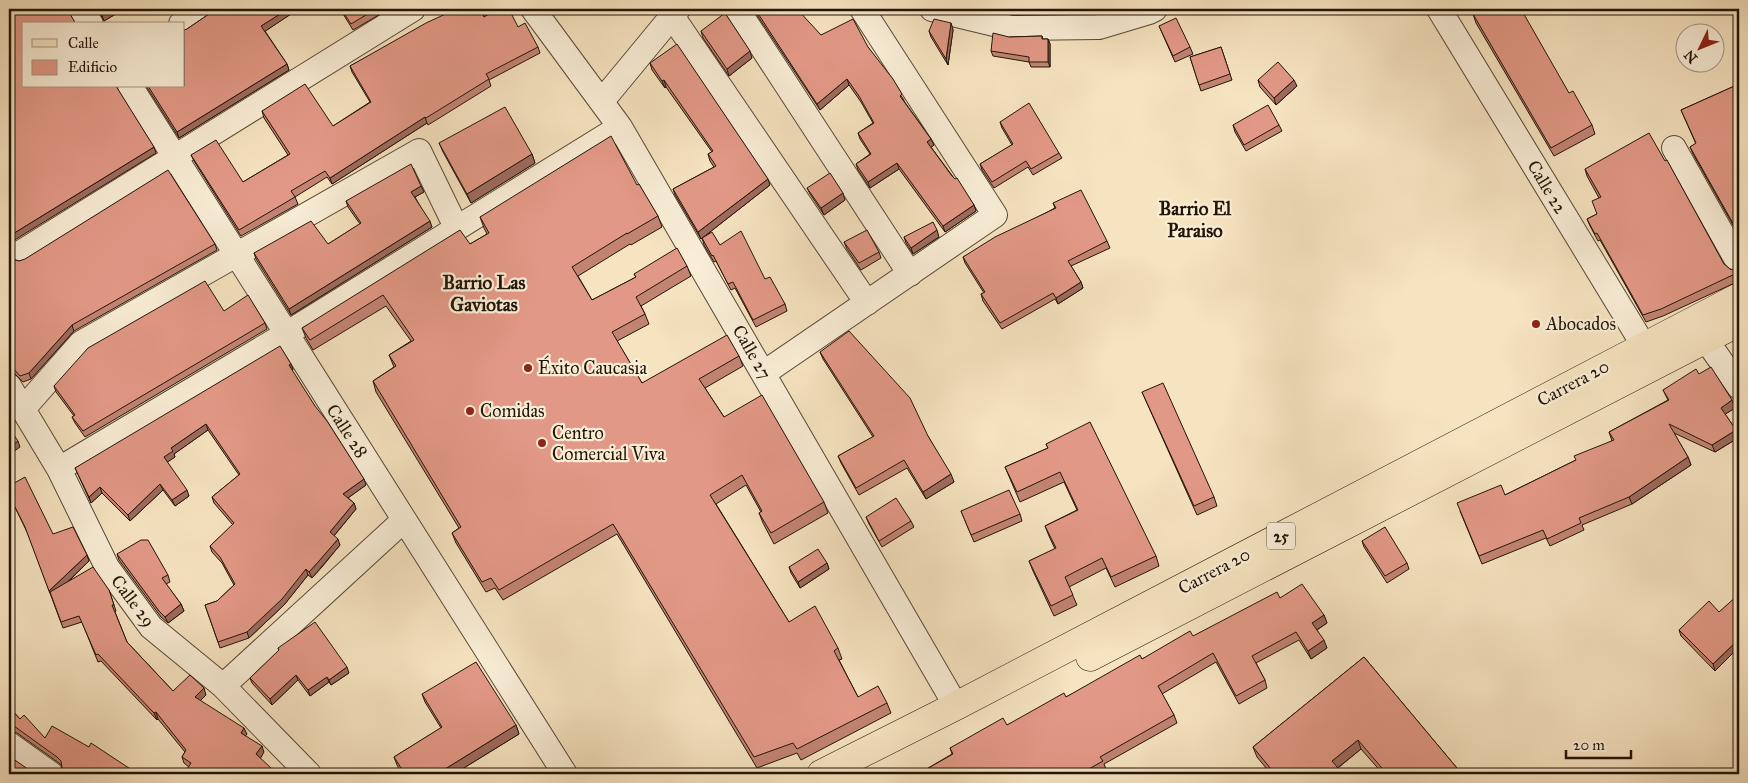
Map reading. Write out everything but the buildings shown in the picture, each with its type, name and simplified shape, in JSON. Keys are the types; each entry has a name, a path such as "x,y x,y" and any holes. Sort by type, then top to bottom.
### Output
{"main road":[{"name":"Carrera 20","path":"862,774 1699,330 1739,297"},
{"name":"Carrera 20","path":"1699,330 1739,322"},
{"name":"Carrera 20","path":"821,774 1649,356"}],"street":[{"path":"81,9 90,22"},
{"path":"184,22 203,9"},
{"path":"20,252 413,9"},
{"name":"Calle 27","path":"532,9 620,127 956,706"},
{"path":"737,9 910,274"},
{"path":"764,373 995,216 862,9"},
{"path":"932,9 1011,28 1099,27 1155,9"},
{"name":"Calle 22","path":"1439,9 1649,356"},
{"path":"602,102 675,12 867,303"},
{"name":"Calle 28","path":"131,88 565,774"},
{"path":"60,470 286,334 620,127"},
{"path":"1674,148 1739,264"},
{"path":"14,399 81,343 419,151 456,228"},
{"path":"1699,330 1739,386"},
{"name":"Calle 29","path":"14,399 60,470 107,567 151,627 223,686 309,774"},
{"path":"223,686 404,520"},
{"path":"9,744 51,774"}],"place":[{"name":"Abocados","path":"1536,324"},
{"name":"Éxito Caucasia","path":"528,368"},
{"name":"Comidas","path":"470,411"},
{"name":"Centro Comercial Viva","path":"542,443"}],"district":[{"name":"Barrio El Paraiso","path":"1195,219"},
{"name":"Barrio Las Gaviotas","path":"484,293"}]}
